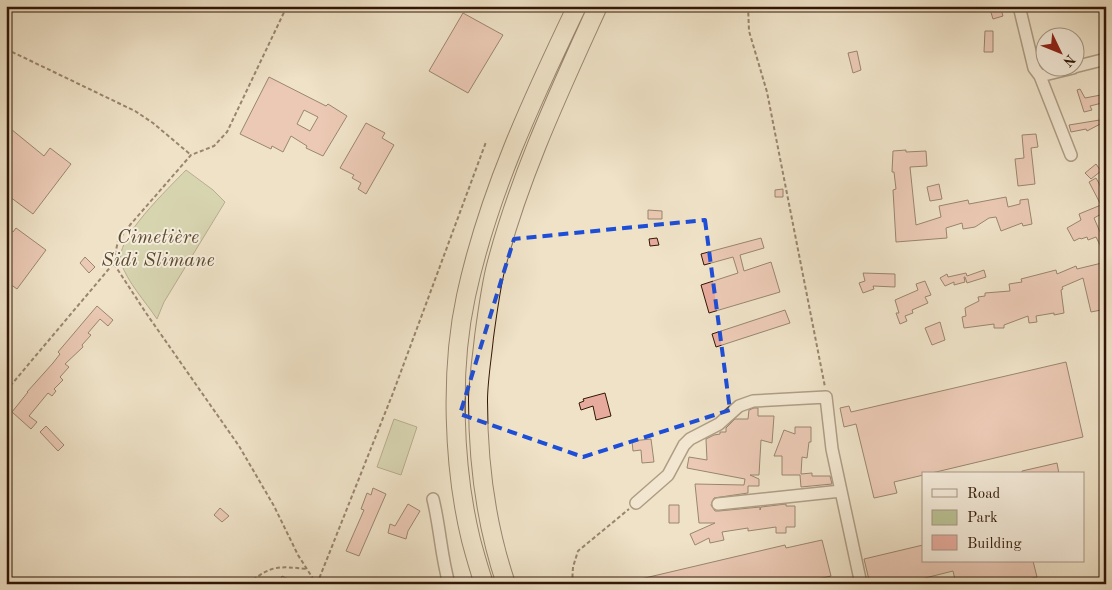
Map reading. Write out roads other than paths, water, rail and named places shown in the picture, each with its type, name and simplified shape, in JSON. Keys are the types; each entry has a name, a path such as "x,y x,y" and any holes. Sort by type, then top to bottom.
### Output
{"highway":[{"path":"484,584 471,540 460,482 458,454 456,399 458,346 466,296 479,242 499,181 541,82 577,6"},
{"path":"506,584 498,562 488,519 480,450 478,400 486,319 495,271 533,153 598,6"}],"street":[{"path":"1019,6 1034,68"},
{"path":"1084,64 1106,59"},
{"path":"1041,78 1071,155"},
{"path":"636,503 668,475 684,445 690,439 719,424 739,406 753,401 826,397 832,449 861,584"},
{"path":"718,504 841,491"},
{"path":"433,499 444,568 449,584"}],"park label":[{"name":"Cimetière Sidi Slimane","path":"158,250"}]}
